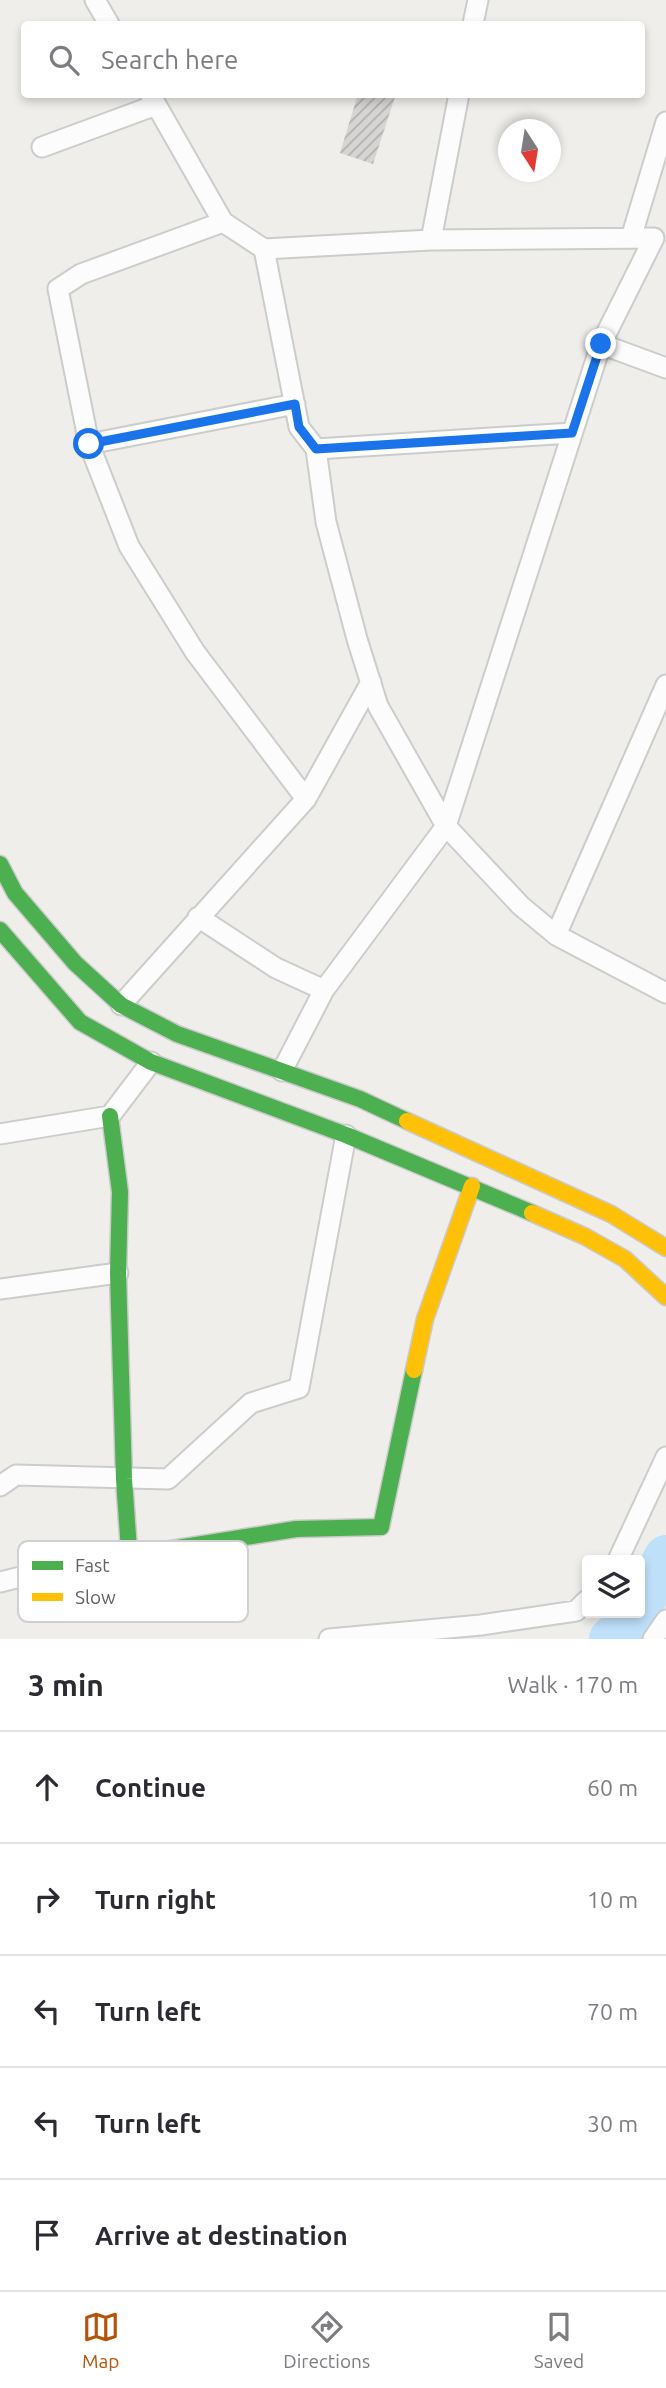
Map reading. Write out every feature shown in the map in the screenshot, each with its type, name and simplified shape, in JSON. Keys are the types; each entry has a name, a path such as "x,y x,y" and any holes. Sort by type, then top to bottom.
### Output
{"street":[{"path":"95,0 108,21"},
{"path":"474,21 478,0"},
{"path":"430,240 458,98"},
{"path":"42,147 153,100 223,222 264,249 430,240 654,237 601,344 446,826 324,990 282,1071"},
{"path":"631,238 666,122"},
{"path":"223,222 81,274 58,289 89,444 129,546 195,652 306,799"},
{"path":"264,249 299,427 316,449 326,522 378,706 446,826 521,906 556,935 666,993"},
{"path":"601,344 666,368"},
{"path":"89,444 295,404"},
{"path":"316,449 572,433"},
{"path":"121,1005 306,799 370,682"},
{"path":"556,935 664,695"},
{"path":"0,864 8,897 121,1005 177,1034 360,1098 611,1214 666,1248"},
{"path":"198,917 276,968 324,990"},
{"path":"0,930 80,1022 151,1062 346,1135 472,1186 584,1236 625,1259 666,1297"},
{"path":"0,1134 110,1116 151,1062"},
{"path":"110,1116 120,1192 118,1273 128,1541"},
{"path":"0,1486 16,1475 168,1479 251,1403 299,1388 346,1135"},
{"path":"221,1541 296,1529 381,1527 425,1319 472,1186"},
{"path":"0,1289 118,1273"},
{"path":"620,1555 666,1457"},
{"path":"0,1582 18,1578"},
{"path":"330,1639 481,1625 576,1611 582,1605"},
{"path":"653,1639 666,1620"}],"building":[{"path":"357,98 395,98 373,164 340,153"}],"waterway":[{"path":"645,1597 666,1557"},
{"path":"611,1639 634,1618"}],"traffic: fast":[{"path":"0,864 15,893 75,963 121,1005 177,1034 360,1099 407,1121"},
{"path":"0,930 80,1022 151,1062 346,1135 532,1213"},
{"path":"110,1116 120,1192 118,1273 128,1541"},
{"path":"221,1541 296,1529 381,1527 414,1370"}],"traffic: slow":[{"path":"407,1121 611,1214 666,1248"},
{"path":"414,1370 425,1319 472,1186"},
{"path":"532,1213 584,1236 625,1259 666,1297"}],"route":[{"path":"89,444 295,404 299,427 316,449 572,433 601,344"}]}
